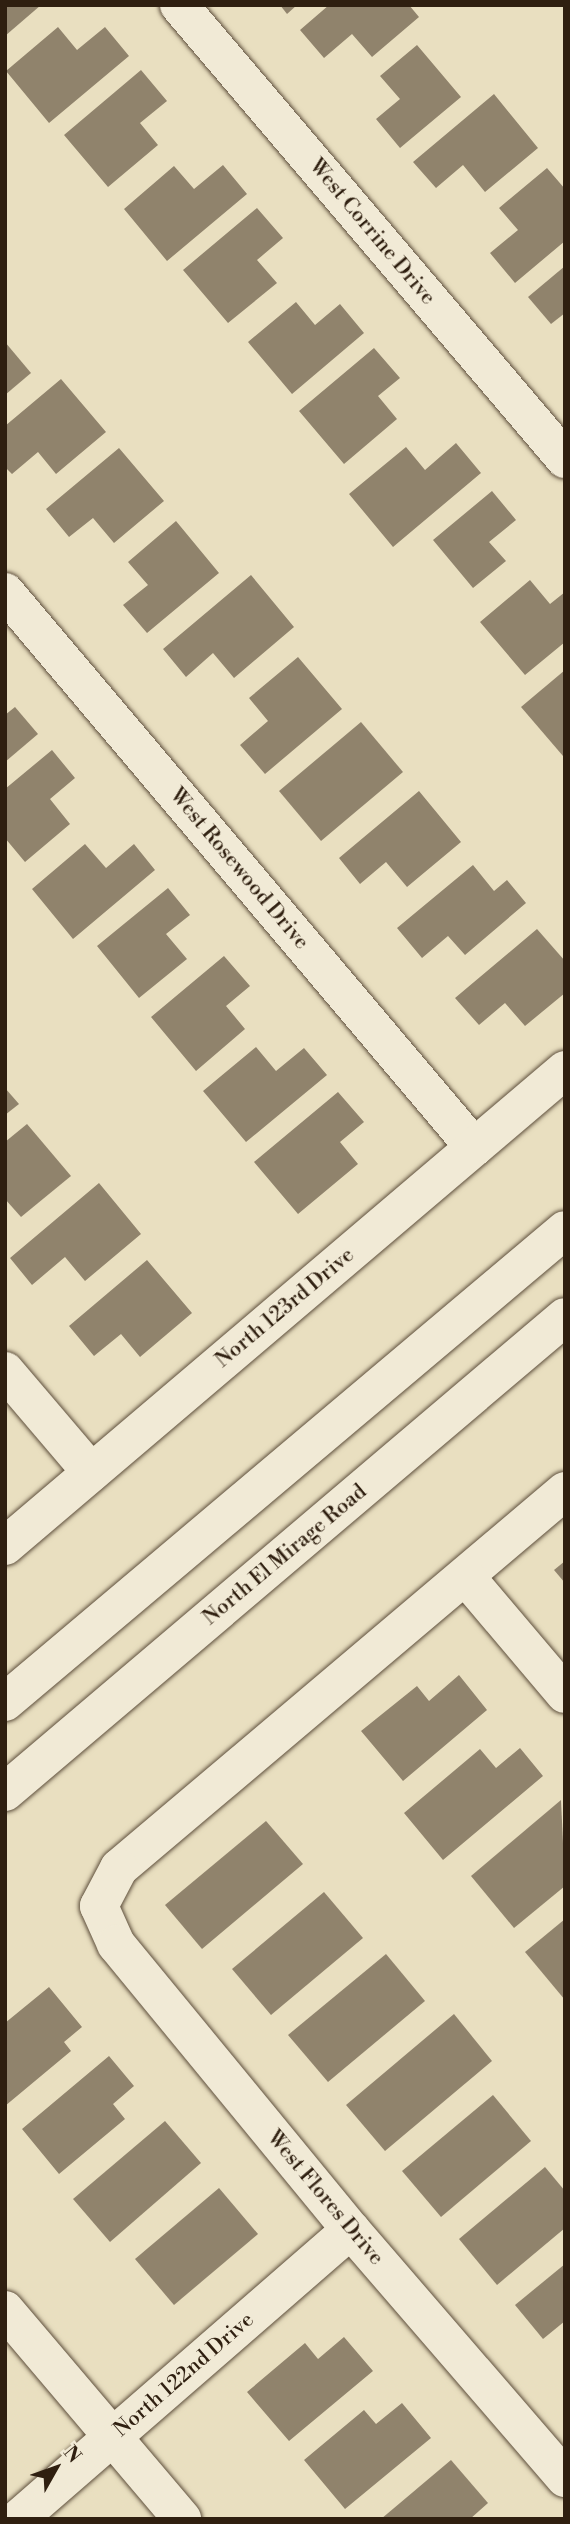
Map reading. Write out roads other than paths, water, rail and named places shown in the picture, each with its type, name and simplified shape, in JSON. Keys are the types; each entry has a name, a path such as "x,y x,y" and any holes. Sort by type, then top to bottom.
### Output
{"street":[{"name":"West Corrine Drive","path":"178,5 565,459"},
{"name":"West Rosewood Drive","path":"5,592 474,1147"},
{"name":"North 123rd Drive","path":"5,1546 565,1070"},
{"path":"5,1702 565,1230"},
{"name":"North El Mirage Road","path":"5,1792 565,1317"},
{"path":"5,1371 91,1472"},
{"path":"565,1491 466,1577 565,1694"},
{"name":"West Flores Drive","path":"466,1577 119,1868 99,1906 116,1944 351,2230 565,2478"},
{"name":"North 122nd Drive","path":"18,2519 351,2230"},
{"path":"5,2310 182,2519"}]}
